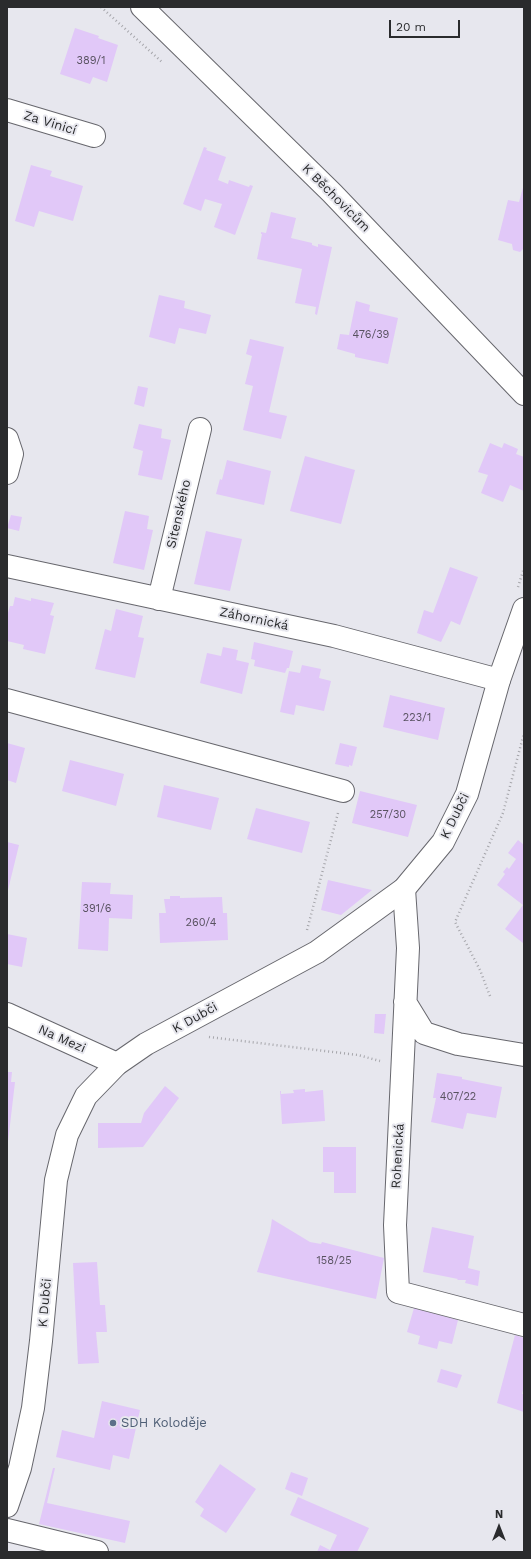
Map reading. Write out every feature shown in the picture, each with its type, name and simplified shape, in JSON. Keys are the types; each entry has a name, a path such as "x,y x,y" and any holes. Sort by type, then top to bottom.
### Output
{"street":[{"name":"K Běchovicům","path":"142,7 332,193 524,394"},
{"name":"Za Vinicí","path":"7,110 94,136"},
{"name":"Sitenského","path":"159,598 200,428"},
{"path":"7,439 12,454 7,473"},
{"name":"Záhornická","path":"7,566 334,636 499,680"},
{"name":"K Dubči","path":"7,1506 20,1468 33,1408 42,1341 56,1180 67,1135 86,1096 117,1064 146,1044 316,952 404,889 443,842 467,794 499,680 524,609"},
{"path":"7,700 343,791"},
{"name":"Rohenická","path":"404,889 408,948 395,1225 398,1292 524,1325"},
{"path":"405,1002 424,1033 458,1044 524,1055"},
{"name":"Na Mezi","path":"7,1014 117,1064"},
{"path":"7,1530 97,1552"}],"path":[{"path":"490,996 480,970 455,922 503,813 524,733"},
{"path":"299,961 343,791"},
{"path":"208,1036 358,1055 402,1068"}],"building":[{"path":"75,28 99,36 98,38 118,45 107,82 93,77 90,84 60,74"},
{"path":"204,147 207,148 206,150 226,157 218,180 228,184 229,180 249,187 250,185 253,186 235,235 214,227 222,204 205,199 201,211 183,204"},
{"path":"31,165 52,171 50,176 83,186 73,221 39,211 34,227 15,221"},
{"path":"524,184 524,248 520,252 513,250 512,244 498,240 508,200 519,202"},
{"path":"271,212 296,218 291,238 312,243 312,245 318,247 318,244 332,247 317,315 315,314 316,307 295,303 302,269 257,259 262,234 261,232 266,233"},
{"path":"159,295 185,301 184,308 211,315 206,334 179,328 175,344 149,337"},
{"path":"356,301 370,305 369,311 398,318 388,364 355,357 355,354 337,349 340,334 349,335"},
{"path":"250,339 284,347 269,412 287,416 281,439 243,430 253,386 245,384 252,356 246,354"},
{"path":"138,386 148,388 144,407 134,404"},
{"path":"139,424 162,429 161,438 171,440 162,480 138,475 143,451 133,448"},
{"path":"490,443 502,448 504,443 518,449 516,454 524,457 524,491 510,485 503,502 481,493 488,475 478,472"},
{"path":"305,456 355,470 341,524 290,511"},
{"path":"227,460 271,471 264,505 216,494 220,479 222,480"},
{"path":"125,511 149,516 147,529 153,530 144,570 113,563"},
{"path":"11,515 22,517 19,531 7,528"},
{"path":"206,531 242,539 230,591 194,584"},
{"path":"450,567 478,577 460,625 451,621 441,642 417,633 424,610 433,613"},
{"path":"15,597 31,601 31,598 54,603 50,615 54,616 45,654 23,649 24,645 7,641 7,616 10,606 13,606"},
{"path":"116,609 143,616 138,637 144,638 135,678 95,669 105,629 111,631"},
{"path":"254,642 293,651 289,668 287,668 285,673 254,666 255,660 251,659"},
{"path":"223,647 238,650 236,660 249,663 242,694 200,683 207,653 221,656"},
{"path":"302,665 321,669 319,678 331,681 324,711 296,705 294,715 280,712 289,671 300,673"},
{"path":"390,695 445,708 438,740 383,727"},
{"path":"7,743 25,748 16,783 7,780"},
{"path":"340,743 357,747 352,766 349,765 349,767 335,764"},
{"path":"70,760 124,774 116,806 62,791"},
{"path":"164,785 219,798 211,830 157,817"},
{"path":"360,791 417,805 408,837 352,823"},
{"path":"256,808 310,822 302,853 247,839"},
{"path":"518,840 524,845 523,943 505,929 523,905 497,885 505,874 503,872 507,867 509,869 516,859 508,853"},
{"path":"7,842 19,845 8,890 7,890"},
{"path":"328,880 372,890 341,915 321,910"},
{"path":"82,882 111,883 110,894 133,895 132,919 109,918 108,951 78,949"},
{"path":"170,896 180,896 180,898 222,897 223,913 227,913 228,940 160,943 159,913 166,913 164,899 170,899"},
{"path":"7,934 27,938 22,967 7,964"},
{"path":"375,1014 386,1014 384,1034 374,1033"},
{"path":"7,1072 12,1072 11,1082 15,1082 8,1142 7,1141"},
{"path":"437,1073 462,1077 462,1079 502,1087 496,1118 467,1113 463,1129 431,1122 436,1098 433,1098"},
{"path":"165,1086 179,1098 143,1147 98,1148 98,1123 141,1123 144,1113"},
{"path":"305,1089 305,1092 323,1090 325,1121 282,1124 280,1091 281,1094 294,1093 293,1090"},
{"path":"323,1147 356,1147 356,1193 334,1193 334,1172 323,1172"},
{"path":"272,1219 310,1242 321,1244 322,1242 384,1258 376,1299 257,1272 270,1232"},
{"path":"432,1227 474,1236 468,1268 480,1271 478,1286 465,1283 466,1280 457,1280 458,1279 423,1272"},
{"path":"97,1262 100,1305 105,1305 107,1332 96,1332 99,1363 78,1364 73,1263"},
{"path":"414,1308 458,1320 452,1344 439,1341 437,1349 418,1344 420,1336 407,1332"},
{"path":"515,1335 524,1338 524,1386 522,1394 524,1394 524,1412 497,1403"},
{"path":"441,1369 462,1375 457,1388 437,1382"},
{"path":"102,1401 140,1410 129,1459 113,1455 110,1470 56,1457 62,1430 94,1438"},
{"path":"220,1464 256,1489 226,1533 200,1516 204,1509 195,1502"},
{"path":"53,1468 55,1468 47,1503 130,1521 125,1543 39,1524"},
{"path":"291,1472 308,1478 302,1496 285,1489"},
{"path":"298,1497 369,1528 357,1552 317,1552 320,1545 330,1550 337,1535 290,1515"}],"place":[{"name":"SDH Koloděje","path":"113,1423"}]}
